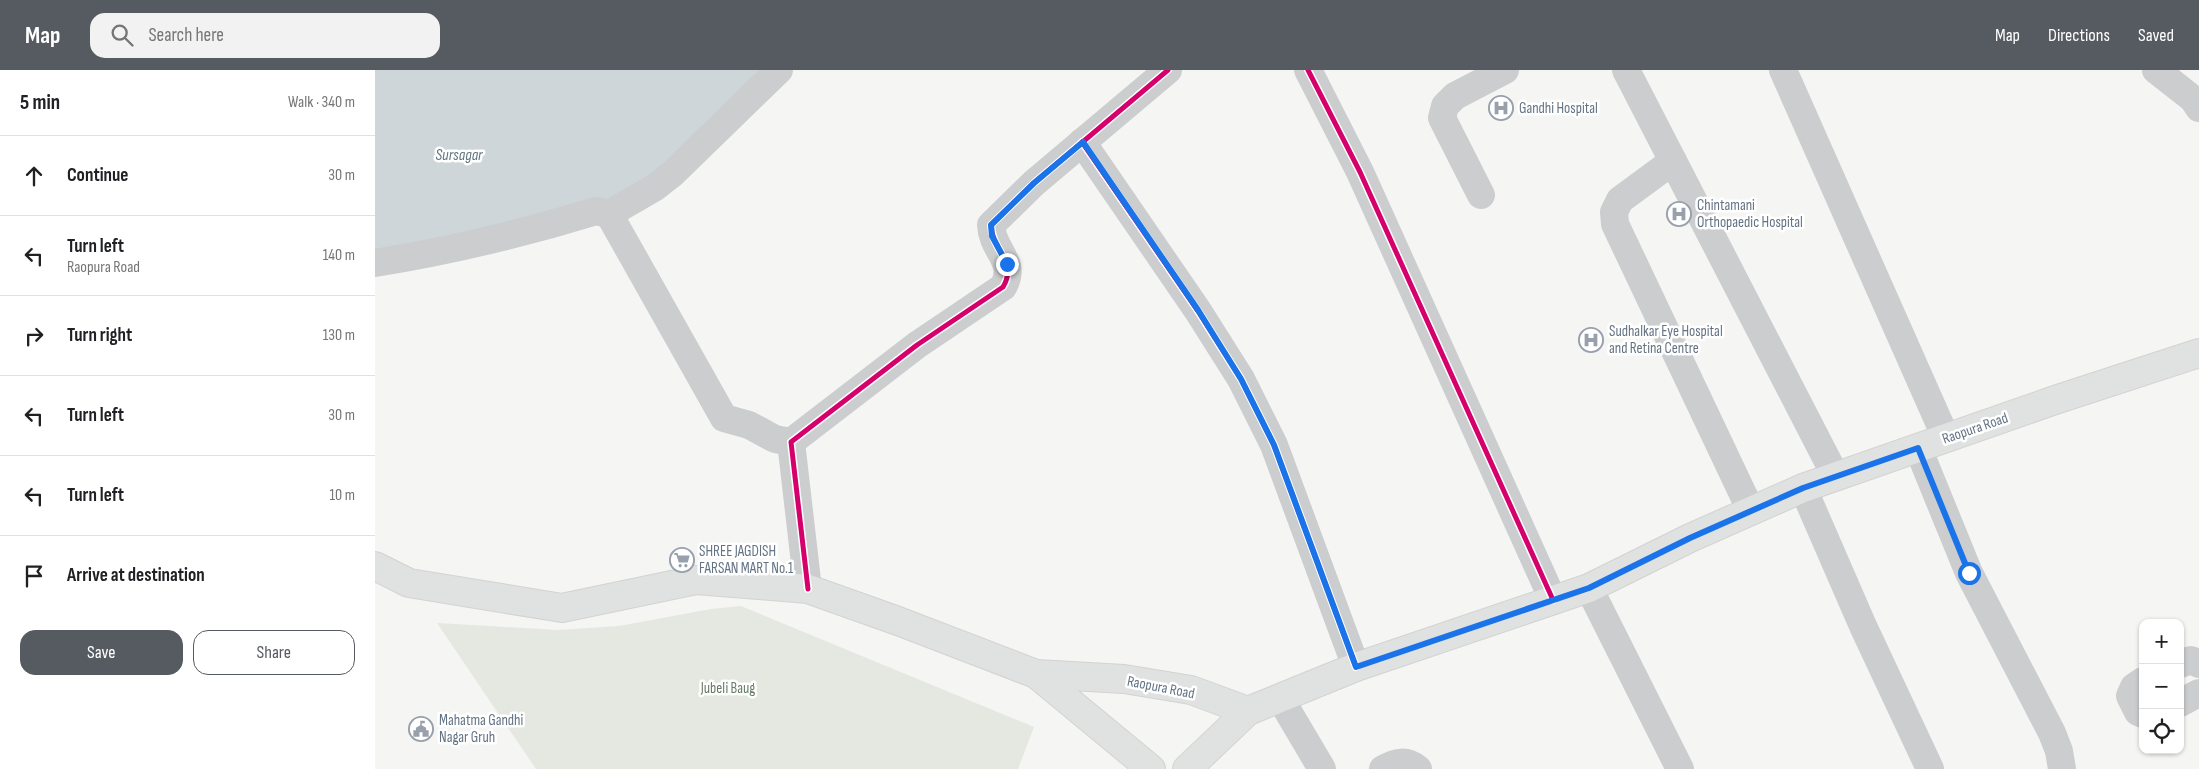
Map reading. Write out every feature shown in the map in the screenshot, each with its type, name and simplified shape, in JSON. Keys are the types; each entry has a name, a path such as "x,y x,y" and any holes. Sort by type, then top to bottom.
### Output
{"main road":[{"name":"Raopura Road","path":"1037,674 1125,679 1191,690 1248,711 1356,667 1589,588 1690,538 1803,488 2199,353"},
{"path":"375,566 409,583 562,608 696,580 808,589 1037,674 1151,769"},
{"path":"1187,769 1248,711"}],"street":[{"path":"375,263 409,258 596,211 609,214 654,188 672,174 779,70"},
{"path":"609,214 724,418 749,425 775,439 791,442 917,345 1003,287 1009,272 1007,264 992,236 991,225 1034,183 1169,70"},
{"path":"1308,70 1360,172 1553,600"},
{"path":"1481,195 1442,118 1445,106 1455,96 1505,70"},
{"path":"1626,70 1836,477"},
{"path":"1783,70 1946,438"},
{"path":"2156,70 2193,99 2199,108"},
{"path":"1083,142 1198,310 1241,379 1274,445 1356,667"},
{"path":"1673,161 1620,200 1614,212 1615,224 1751,511"},
{"path":"791,442 808,589"},
{"path":"1918,448 1969,573 2052,733 2059,751 2062,769"},
{"path":"1803,488 1863,626 1930,769"},
{"path":"1589,588 1680,769"},
{"path":"2184,663 2191,660 2199,664"},
{"path":"2139,684 2134,688 2130,696 2139,712"},
{"path":"2184,701 2199,693"},
{"path":"1280,698 1322,769"},
{"path":"1383,769 1395,762 1411,763 1418,769"}],"green space":[{"name":"Jubeli Baug","path":"741,606 1034,727 1018,769 536,769 437,623 558,630 619,626 711,609"}],"water":[{"name":"Sursagar","path":"375,70 771,70 669,171 607,209 375,258"}],"cycle path":[{"path":"808,589 791,442 917,345 1003,287 1008,270 995,242 991,225 1034,183 1168,70"},
{"path":"1308,70 1360,172 1553,600"},
{"path":"1082,142 1198,311 1241,379 1274,445 1356,667"}],"place":[{"name":"Gandhi Hospital","path":"1501,108"},
{"name":"Chintamani Orthopaedic Hospital","path":"1679,214"},
{"name":"Sudhalkar Eye Hospital and Retina Centre","path":"1591,340"},
{"name":"SHREE JAGDISH FARSAN MART No.1","path":"682,560"},
{"name":"Mahatma Gandhi Nagar Gruh","path":"421,729"}],"route":[{"path":"1007,264 992,236 991,225 1034,183 1083,142 1198,310 1241,379 1274,445 1356,667 1589,588 1690,538 1803,488 1918,448 1969,573"}]}
